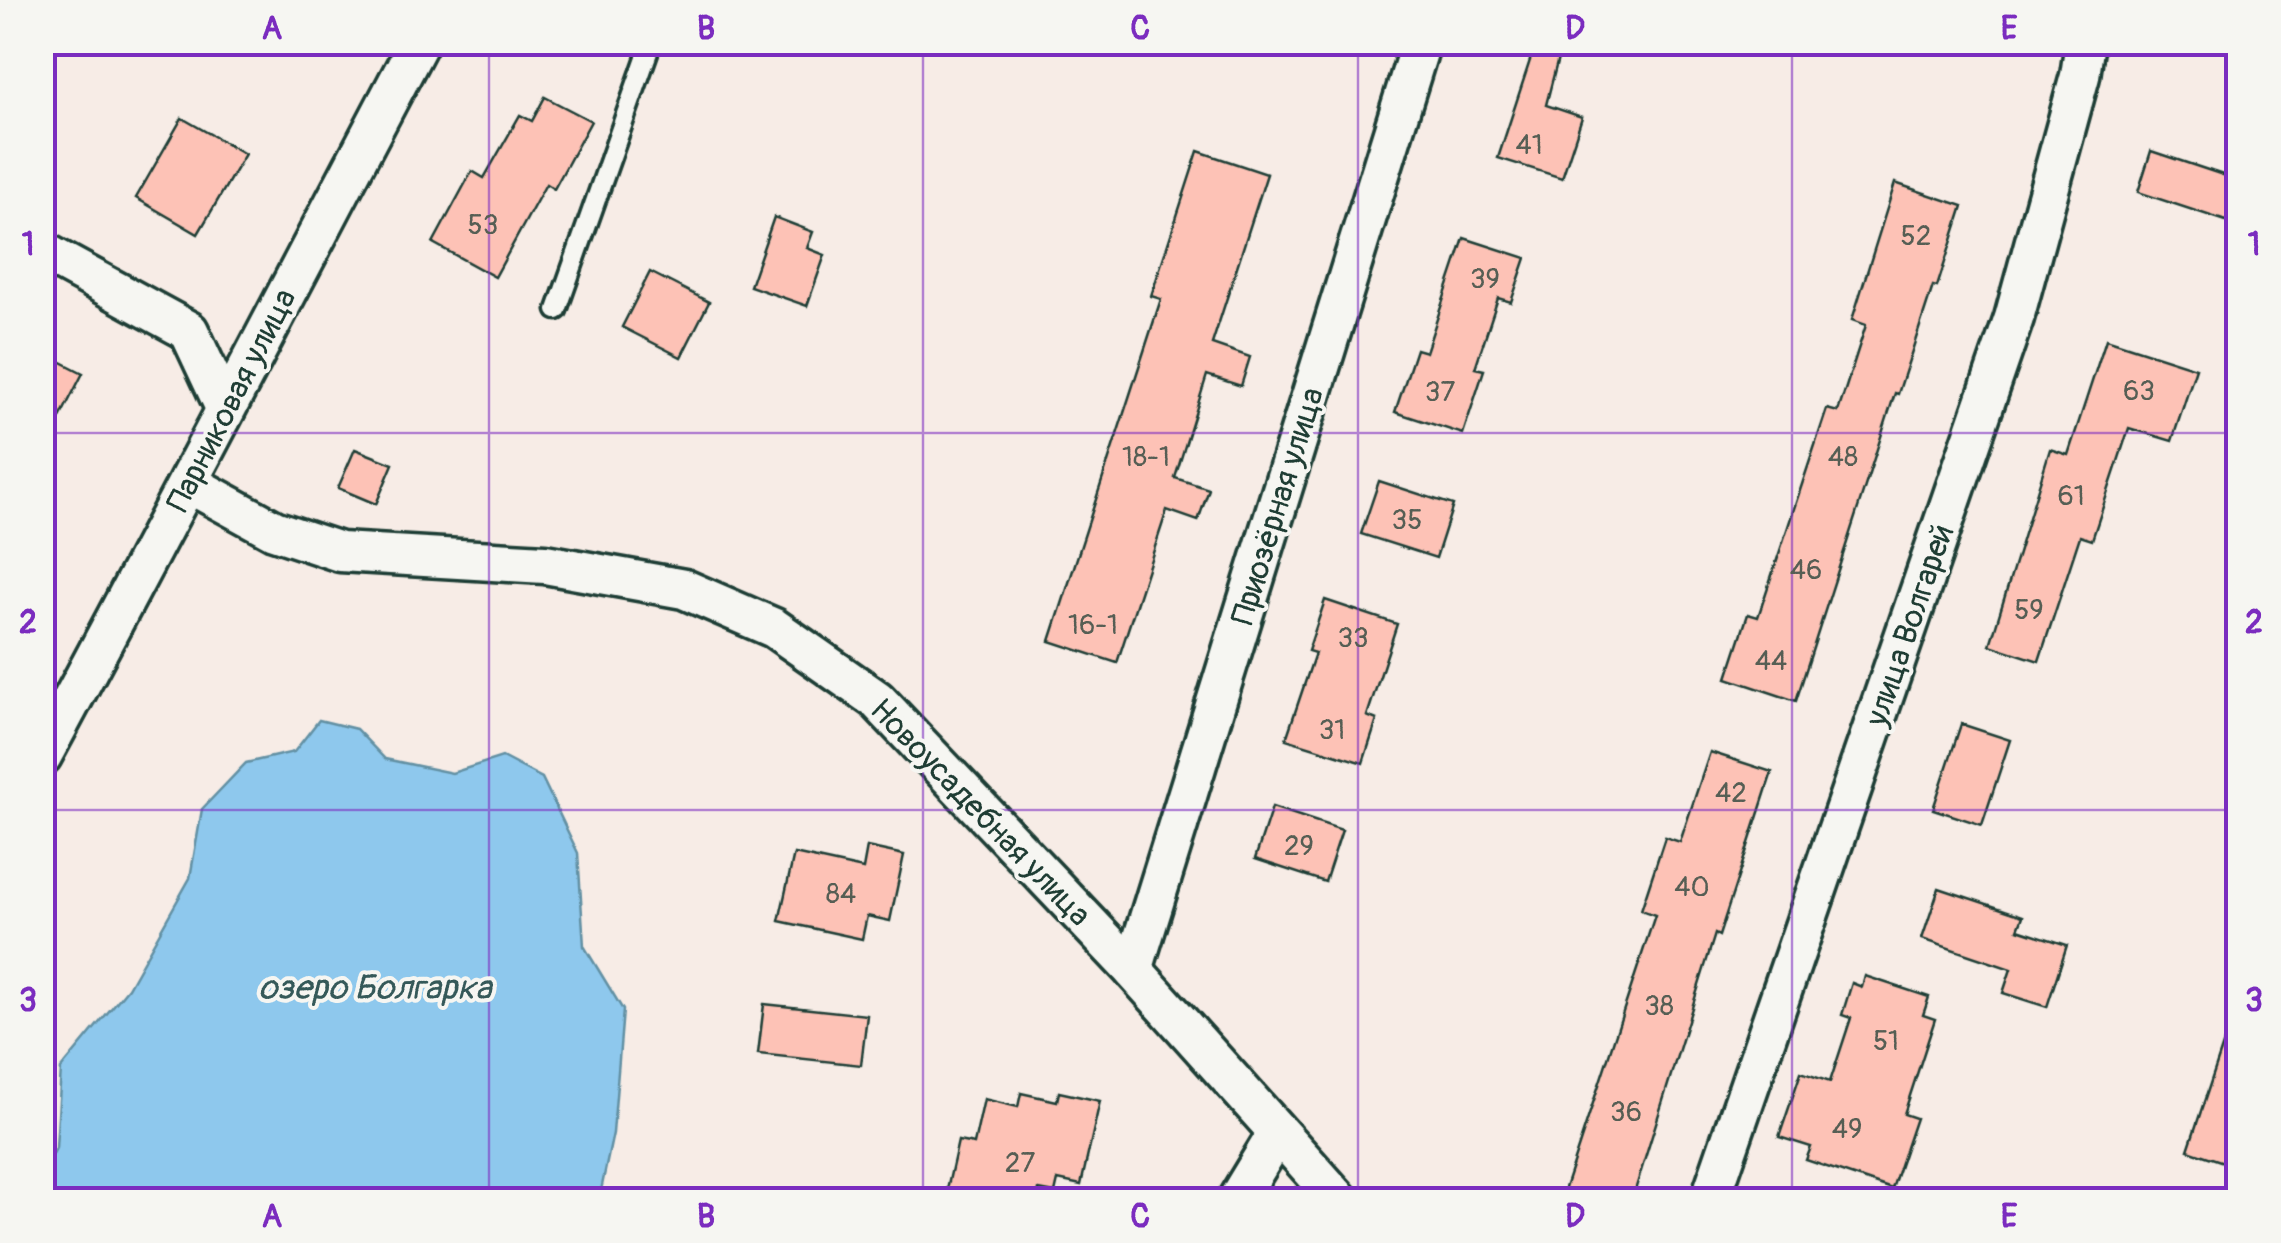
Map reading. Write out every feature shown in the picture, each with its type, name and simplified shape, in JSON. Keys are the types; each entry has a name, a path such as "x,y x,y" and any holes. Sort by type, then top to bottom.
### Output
{"street":[{"name":"Парниковая улица","path":"42,756 190,484 224,408 419,42"},
{"name":"Приозёрная улица","path":"1133,970 1421,42"},
{"name":"улица Волгарей","path":"1710,1200 2014,318 2080,76 2085,42"},
{"path":"42,251 189,331 224,408"},
{"name":"Новоусадебная улица","path":"190,484 274,530 340,552 545,564 684,588 774,628 877,700 1133,970 1339,1200"},
{"path":"1236,1200 1277,1134"}],"lane":[{"path":"557,310 649,49 648,42"}],"water":[{"name":"озеро Болгарка","path":"319,720 356,729 385,759 452,773 502,757 542,778 578,853 584,946 623,1010 613,1133 599,1200 43,1200 43,1174 56,1148 61,1069 128,988 190,878 202,809 246,763 294,752"}],"building":[{"path":"1536,42 1562,43 1546,105 1582,117 1562,178 1498,158"},
{"path":"545,97 591,121 554,189 546,184 495,277 433,243 472,171 484,178 520,115 532,121"},
{"path":"182,118 245,154 198,234 136,198"},
{"path":"1198,151 1267,174 1212,344 1250,357 1241,386 1207,375 1175,478 1209,489 1198,521 1167,510 1117,663 1050,641 1161,299 1151,296"},
{"path":"2151,151 2238,180 2238,225 2138,192"},
{"path":"1895,183 1963,206 1937,287 1933,286 1898,394 1895,393 1796,701 1727,678 1748,614 1758,617 1827,409 1838,412 1866,325 1852,320"},
{"path":"774,217 813,232 807,248 825,255 807,306 750,286"},
{"path":"1464,238 1526,258 1511,302 1498,298 1475,368 1484,370 1463,434 1395,412 1416,349 1426,352"},
{"path":"650,272 709,302 681,357 622,327"},
{"path":"2106,339 2196,368 2172,441 2129,428 2092,540 2080,536 2039,661 1990,645 2050,449 2068,455"},
{"path":"42,352 83,373 42,453"},
{"path":"355,449 393,464 376,504 338,488"},
{"path":"1379,481 1453,505 1436,558 1361,534"},
{"path":"1325,600 1397,624 1367,716 1377,720 1363,763 1286,739 1315,653 1308,651"},
{"path":"1961,724 2010,740 1982,825 1933,809"},
{"path":"1710,752 1772,772 1719,936 1715,934 1632,1200 1561,1200 1655,915 1641,910 1665,837 1680,842"},
{"path":"1272,807 1342,830 1325,882 1255,859"},
{"path":"867,847 904,855 890,921 867,916 862,939 779,921 794,854 863,869"},
{"path":"1939,888 2023,916 2018,929 2067,945 2047,1007 2003,993 2011,969 1922,939"},
{"path":"1865,976 1929,997 1923,1015 1935,1019 1904,1114 1916,1118 1892,1189 1806,1160 1811,1147 1779,1137 1801,1072 1830,1082 1851,1018 1842,1015 1852,983 1862,987"},
{"path":"764,1004 867,1015 861,1065 758,1054"},
{"path":"2232,1018 2238,1019 2238,1167 2188,1150"},
{"path":"1059,1092 1100,1101 1081,1185 1058,1180 1055,1193 1039,1190 1037,1200 972,1200 973,1196 947,1190 958,1141 974,1144 984,1099 1018,1107 1021,1093 1057,1101"}]}
